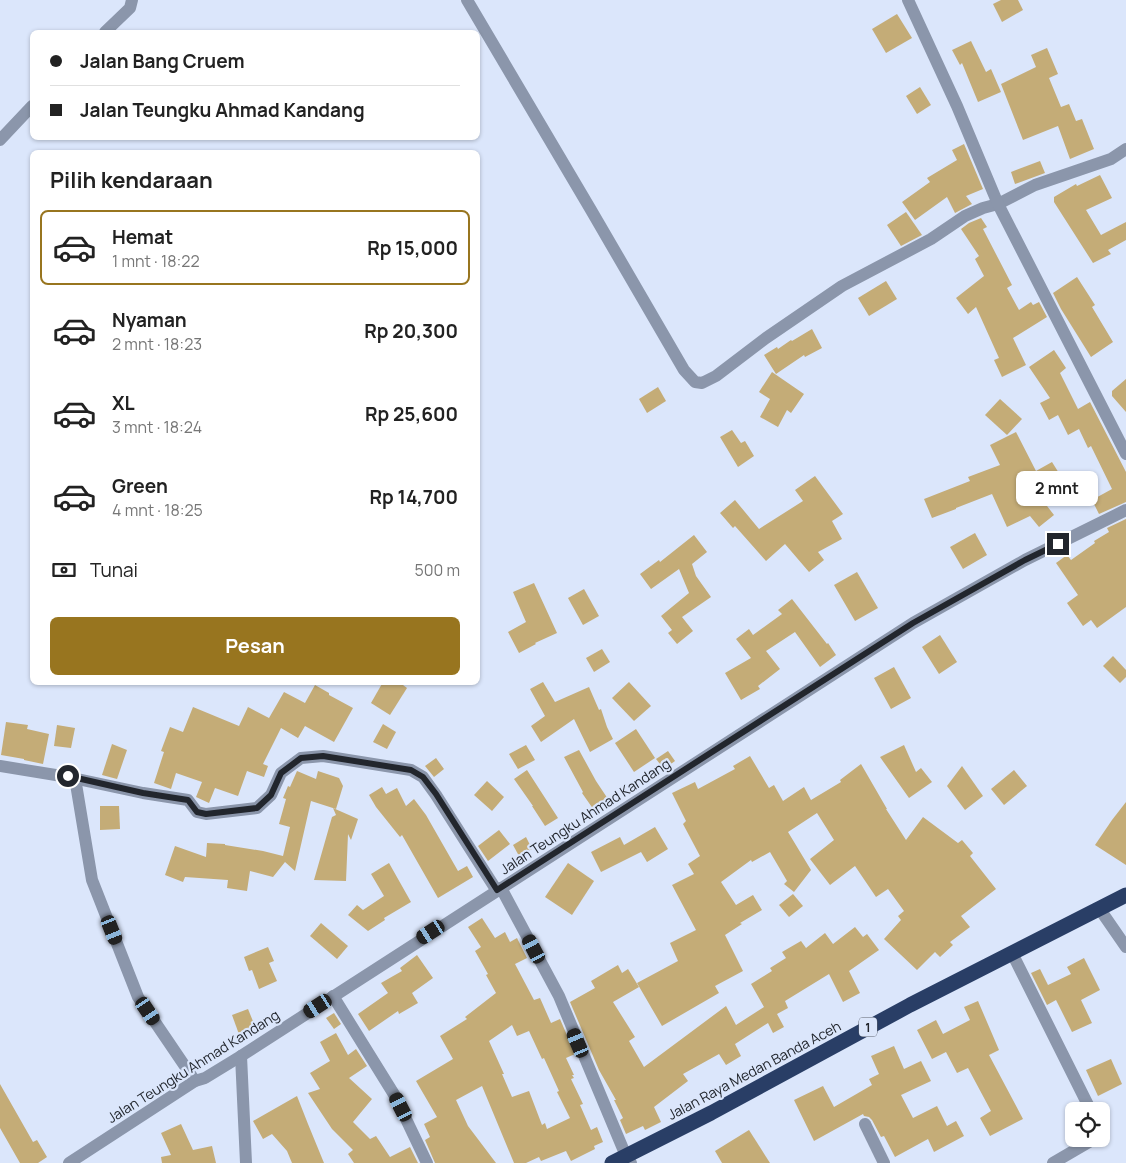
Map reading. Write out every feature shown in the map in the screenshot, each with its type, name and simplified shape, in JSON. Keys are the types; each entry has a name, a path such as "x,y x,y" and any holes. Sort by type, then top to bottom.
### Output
{"highway":[{"name":"Jalan Raya Medan Banda Aceh","path":"612,1163 628,1159 910,1004 1126,895"}],"street":[{"path":"107,30 130,8 132,0"},
{"path":"467,0 684,370 698,383 716,376 766,338 842,286 931,239 965,216 998,204 1035,185 1110,159 1126,149"},
{"path":"908,0 957,106 998,204 1126,454"},
{"path":"0,140 30,108"},
{"name":"Jalan Teungku Ahmad Kandang","path":"69,1163 195,1081 205,1078 241,1056 913,623 1025,560 1126,510"},
{"path":"0,766 75,778 143,793 188,800 197,812 206,814 257,808 271,795 281,773 301,758 323,756 411,770 423,777 499,889 558,996 628,1159"},
{"path":"75,778 92,880 138,997 195,1081"},
{"path":"1100,908 1126,947"},
{"path":"1012,953 1086,1102"},
{"path":"333,996 395,1096 427,1163"},
{"path":"241,1056 246,1163"},
{"path":"866,1124 884,1163"},
{"path":"1053,1163 1080,1147"}],"building":[{"path":"1001,0 1018,0 1023,10 1002,22 993,4"},
{"path":"897,14 912,38 886,53 872,29"},
{"path":"971,41 986,72 991,69 1001,92 978,102 962,63 960,65 952,50"},
{"path":"1047,48 1058,74 1049,78 1061,107 1069,104 1076,121 1082,119 1094,149 1070,159 1058,126 1023,140 1001,84 1036,67 1031,55"},
{"path":"920,87 931,105 917,114 906,96"},
{"path":"964,144 983,189 966,196 972,204 955,213 947,197 915,220 902,202 930,182 927,178 957,160 952,150"},
{"path":"1040,161 1045,173 1015,184 1011,172"},
{"path":"1100,175 1112,198 1086,210 1101,235 1126,222 1126,240 1108,250 1111,254 1093,263 1054,202 1054,197 1076,184 1077,186"},
{"path":"906,212 922,235 901,246 887,225"},
{"path":"981,218 987,227 983,229 1012,285 1007,288 1019,310 1031,302 1033,305 1039,302 1047,317 1013,338 1026,365 1002,377 994,360 999,358 976,307 968,314 956,298 984,276 975,259 979,256 961,229"},
{"path":"1077,277 1095,305 1092,307 1113,342 1091,357 1053,293"},
{"path":"886,281 897,299 869,316 858,298"},
{"path":"812,329 822,348 805,357 804,355 776,374 764,355"},
{"path":"1054,350 1066,368 1060,373 1078,409 1090,402 1126,472 1126,502 1099,514 1092,500 1112,489 1091,446 1088,448 1079,429 1068,435 1058,415 1049,420 1040,403 1050,398 1029,367"},
{"path":"772,372 804,394 791,413 787,410 778,427 760,417 770,399 759,392"},
{"path":"1126,379 1126,412 1112,396 1112,391"},
{"path":"658,387 666,401 647,413 639,399"},
{"path":"1000,399 1022,419 1007,435 985,415"},
{"path":"732,430 741,443 745,441 754,456 738,467 720,437"},
{"path":"1016,432 1036,471 1052,462 1062,478 1037,493 1054,515 1039,527 1030,516 1007,527 992,494 932,518 924,499 970,481 968,477 1000,465 990,445"},
{"path":"815,476 843,514 832,521 842,539 818,552 824,560 809,572 785,544 766,561 735,526 733,528 720,513 735,500 759,529 803,501 795,490"},
{"path":"1126,519 1126,607 1097,628 1091,620 1083,626 1067,603 1078,595 1056,563 1067,555 1071,560 1095,543 1094,541 1109,532 1107,528"},
{"path":"975,533 987,555 963,569 950,547"},
{"path":"694,535 707,552 692,564 696,576 711,597 682,617 693,631 677,644 668,633 672,630 661,616 689,593 679,569 651,589 640,574 659,560 660,562"},
{"path":"857,572 878,608 855,621 834,585"},
{"path":"534,583 557,633 519,653 508,632 526,622 513,592"},
{"path":"584,589 599,616 583,625 568,598"},
{"path":"792,599 836,655 820,667 795,632 766,651 780,669 758,686 760,689 741,700 725,673 751,658 736,639 749,629 753,635 782,614 778,610"},
{"path":"940,635 957,662 939,674 922,647"},
{"path":"602,649 610,662 594,672 586,658"},
{"path":"1113,656 1126,670 1126,677 1120,683 1103,666"},
{"path":"894,667 911,698 891,709 874,678"},
{"path":"543,682 555,702 589,687 599,710 601,709 613,739 590,752 574,719 541,742 531,726 545,716 530,689"},
{"path":"629,682 651,706 634,721 612,698"},
{"path":"315,685 353,708 334,742 305,726 298,738 281,728 263,764 268,766 264,777 247,771 238,796 215,788 209,803 196,797 202,782 176,773 171,789 154,783 164,752 161,751 170,727 183,732 193,707 239,726 248,707 269,718 284,692 305,703"},
{"path":"381,685 403,685 407,688 390,715 371,703"},
{"path":"6,722 28,725 27,729 49,734 43,764 1,755"},
{"path":"383,724 396,732 387,749 373,742"},
{"path":"57,725 75,728 71,748 54,746"},
{"path":"636,729 655,758 634,772 615,743"},
{"path":"112,744 127,750 117,779 102,775"},
{"path":"526,745 535,760 518,769 509,754"},
{"path":"904,745 916,772 921,768 932,782 909,798 880,757"},
{"path":"579,750 610,802 596,813 582,793 564,757"},
{"path":"668,751 675,761 664,769 656,759"},
{"path":"750,756 769,788 774,785 783,801 804,787 811,800 841,782 840,780 861,764 906,840 923,817 958,843 962,840 973,853 970,856 996,889 961,916 970,927 950,942 953,945 940,957 935,952 917,970 884,939 901,920 898,916 904,911 888,889 876,897 855,866 830,885 810,859 834,840 817,813 788,832 811,870 794,892 784,884 787,881 770,852 752,862 751,860 721,882 736,905 753,895 762,910 740,923 742,924 725,935 743,971 715,986 719,993 662,1026 637,983 678,961 670,943 696,930 672,885 694,874 688,864 700,856 683,824 686,821 672,793 695,782 698,789 735,769 733,766"},
{"path":"436,758 444,769 434,777 425,766"},
{"path":"962,766 983,796 965,810 947,786"},
{"path":"527,770 558,818 545,826 514,779"},
{"path":"1014,770 1027,786 1004,805 991,789"},
{"path":"297,771 316,779 318,771 339,778 343,786 336,809 311,801 295,871 285,862 273,877 250,871 247,891 227,888 228,880 185,877 183,882 165,875 175,846 206,857 207,843 225,844 283,856 290,827 279,824 286,799 283,798"},
{"path":"487,781 504,797 492,811 474,795"},
{"path":"382,787 386,794 397,788 406,806 414,799 426,815 458,871 467,866 473,877 438,898 402,835 400,837 369,795"},
{"path":"1126,802 1126,865 1095,845"},
{"path":"100,806 119,806 120,829 100,830"},
{"path":"333,808 358,819 351,840 348,834 346,881 314,880 332,817 336,815"},
{"path":"655,827 668,849 647,862 641,852 601,872 591,852 620,837 624,845"},
{"path":"499,830 510,844 488,861 478,846"},
{"path":"526,837 532,849 519,856 513,845"},
{"path":"389,863 411,902 384,918 385,920 368,931 348,915 357,905 363,910 384,896 371,874"},
{"path":"568,863 594,881 572,915 545,897"},
{"path":"793,894 803,906 789,917 779,905"},
{"path":"482,918 495,938 505,932 510,942 517,938 527,958 515,964 534,1000 540,998 551,1023 560,1019 575,1054 566,1058 574,1075 572,1075 574,1078 571,1079 583,1104 580,1105 591,1130 597,1127 603,1142 594,1146 595,1149 571,1161 566,1151 541,1161 539,1157 526,1163 514,1163 482,1086 456,1100 468,1126 496,1163 435,1163 425,1140 430,1137 424,1124 437,1117 416,1081 453,1059 440,1036 467,1019 465,1017 496,993 475,951 481,947 468,927","holes":["512,1025 517,1036 529,1031 542,1059 544,1058 559,1091 557,1092 570,1118 547,1129 545,1123 542,1125 529,1091 512,1097 489,1041"]},
{"path":"321,923 348,946 337,959 310,936"},
{"path":"855,927 863,937 867,934 879,950 849,971 860,993 843,1002 829,974 785,1001 788,1008 777,1014 784,1027 773,1033 768,1023 735,1044 741,1056 726,1065 719,1054 683,1074 688,1081 654,1107 661,1122 645,1130 643,1126 626,1134 620,1120 623,1118 614,1100 616,1100 599,1070 570,1002 595,988 591,981 618,965 622,973 628,969 639,987 613,1002 635,1037 629,1041 644,1067 726,1006 736,1025 764,1007 751,984 772,971 770,968 786,958 782,952 801,941 806,948 825,933 833,944"},
{"path":"268,947 274,961 269,963 277,981 259,989 252,970 249,971 244,957"},
{"path":"417,955 433,978 412,993 418,1003 399,1014 398,1011 369,1031 358,1014 388,993 381,983 402,971 400,968"},
{"path":"1084,958 1100,990 1081,1000 1092,1023 1072,1032 1056,1000 1047,1005 1031,973 1040,969 1048,985 1071,974 1067,967"},
{"path":"978,1001 999,1050 989,1055 1023,1119 990,1136 980,1118 991,1111 968,1068 957,1073 946,1052 932,1059 917,1030 936,1020 943,1034 970,1020 964,1007"},
{"path":"248,1009 257,1031 240,1037 232,1015"},
{"path":"334,1013 341,1024 334,1029 326,1018"},
{"path":"336,1033 348,1055 356,1049 367,1066 349,1078 372,1099 353,1122 370,1139 376,1136 390,1157 410,1147 418,1163 354,1163 348,1154 353,1150 332,1129 308,1093 320,1089 310,1073 330,1061 320,1042"},
{"path":"894,1046 904,1069 921,1061 931,1081 901,1095 913,1118 937,1106 947,1126 956,1121 964,1136 934,1152 928,1139 895,1157 884,1136 881,1137 872,1120 863,1114 814,1141 794,1100 823,1086 834,1107 872,1085 869,1079 879,1074 871,1056"},
{"path":"1111,1059 1122,1084 1098,1096 1086,1070"},
{"path":"0,1084 33,1142 37,1140 47,1157 38,1163 20,1163 0,1128"},
{"path":"297,1096 324,1163 292,1163 287,1151 272,1134 263,1139 253,1121"},
{"path":"181,1124 193,1150 212,1146 216,1163 162,1163 161,1157 171,1155 161,1133"},
{"path":"749,1130 770,1163 722,1163 715,1151"}],"route":[{"path":"68,776 143,793 188,800 197,812 206,814 257,808 271,795 281,773 301,758 323,756 411,770 423,777 436,794 497,890 913,623 1025,560 1058,544"}]}
